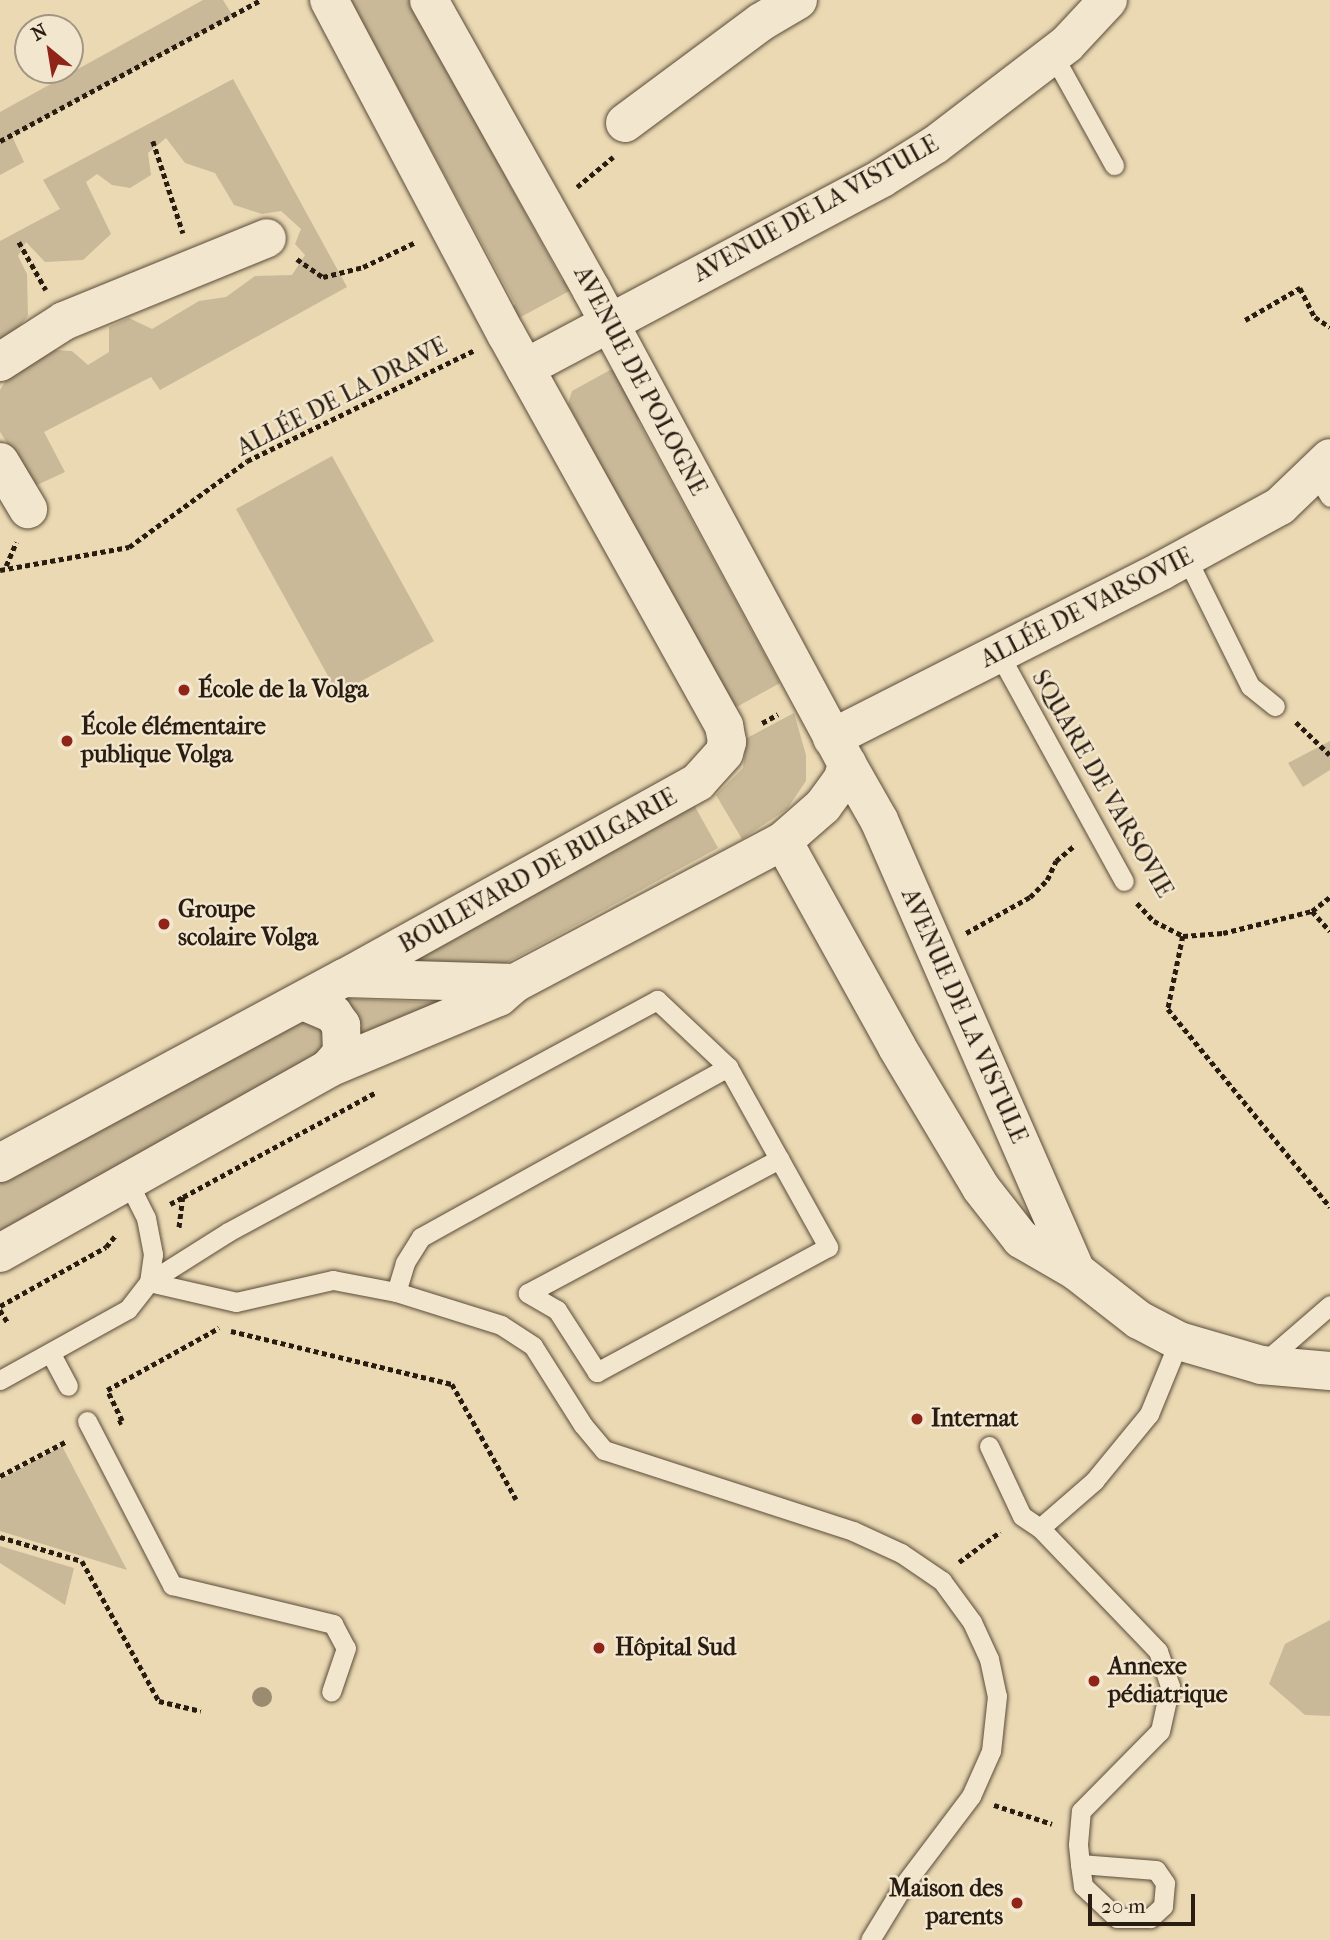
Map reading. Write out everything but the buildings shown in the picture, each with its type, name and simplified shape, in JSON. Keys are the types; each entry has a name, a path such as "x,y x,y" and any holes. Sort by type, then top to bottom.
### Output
{"street":[{"path":"329,0 506,334 724,726 725,748"},
{"name":"AVENUE DE POLOGNE","path":"429,0 610,323 839,751"},
{"path":"621,139 740,37 798,0"},
{"name":"AVENUE DE LA VISTULE","path":"525,368 882,178 935,145 1053,55 1108,0"},
{"path":"0,362 64,321 267,238"},
{"path":"0,462 28,509"},
{"name":"ALLÉE DE VARSOVIE","path":"839,751 999,654 1280,506 1325,476"},
{"name":"BOULEVARD DE BULGARIE","path":"0,1163 303,1001 698,782 725,748"},
{"name":"AVENUE DE LA VISTULE","path":"839,751 879,820 1076,1271"},
{"name":"BOULEVARD DE BULGARIE","path":"0,1253 329,1068 415,1029 457,1018 499,997 515,983 783,841 836,790 839,751"},
{"name":"AVENUE DE LA VISTULE","path":"783,841 981,1188 1021,1239 1076,1271 1139,1320 1179,1341 1261,1365 1330,1371"},
{"name":"BOULEVARD DE BULGARIE","path":"344,978 515,983"},
{"path":"303,1001 333,1014 341,1025 342,1053 329,1068"}],"lane":[{"path":"1053,55 1114,165"},
{"path":"1186,557 1250,686 1275,706"},
{"name":"SQUARE DE VARSOVIE","path":"999,654 1124,881"},
{"path":"0,1380 128,1309 149,1282 228,1232 657,1000 728,1067 828,1247 597,1372 556,1310 528,1293 779,1159"},
{"path":"396,1292 405,1262 421,1237 728,1067"},
{"path":"128,1182 146,1218 153,1254 149,1282"},
{"path":"149,1282 236,1302 333,1280 396,1292 501,1325 533,1346 583,1425 604,1450 853,1531 901,1553 942,1581 972,1622 989,1659 997,1696 991,1751 971,1796 903,1886 870,1940"},
{"path":"1261,1365 1330,1305"},
{"path":"1040,1528 1094,1481 1149,1414 1179,1341"},
{"path":"51,1354 68,1386"},
{"path":"87,1421 172,1585 334,1624 346,1648 331,1692"},
{"path":"989,1446 1022,1516 1040,1528 1158,1651 1170,1686 1160,1731 1081,1811 1080,1864"}],"path":[{"path":"0,141 261,0"},
{"path":"577,188 621,139"},
{"path":"153,141 194,268"},
{"path":"267,238 323,277 363,267 448,227"},
{"path":"19,242 64,321"},
{"path":"1245,320 1300,288 1315,317 1330,327"},
{"name":"ALLÉE DE LA DRAVE","path":"0,570 129,547 247,461 506,334"},
{"path":"725,748 810,697"},
{"path":"1275,706 1312,734 1330,755"},
{"path":"935,950 1030,897 1047,880 1056,861 1096,829"},
{"name":"SQUARE DE VARSOVIE","path":"1124,881 1154,922 1183,936"},
{"path":"1330,897 1312,911 1223,933 1183,936 1168,1009 1330,1207"},
{"path":"1312,911 1329,931"},
{"path":"170,1205 183,1198 178,1237"},
{"path":"8,1323 0,1308 106,1247 115,1236"},
{"path":"122,1421 107,1390 217,1328 452,1384 516,1499"},
{"path":"0,1476 66,1439 74,1451"},
{"path":"942,1581 953,1567 1022,1516"},
{"path":"0,1538 82,1560 159,1701 201,1711"},
{"path":"971,1796 1026,1819 1079,1829"}],"shaded area":[{"path":"203,0 223,0 233,16 12,136 24,162 0,175 0,112 51,84 84,84 84,66"},
{"path":"350,0 409,0 562,280 569,278 575,288 515,320 509,310 515,304"},
{"path":"233,79 347,287 160,390 151,377 44,432 65,472 35,486 0,432 0,390 6,380 54,350 72,351 88,365 109,352 109,327 129,318 152,329 199,301 226,297 255,276 292,275 305,255 295,244 301,229 281,211 262,214 234,205 215,173 185,163 166,138 148,153 151,175 130,188 112,185 97,174 86,182 111,234 83,260 45,262 26,242 18,256 27,274 28,316 11,336 0,340 0,241 60,209 43,180"},
{"path":"610,370 616,370 641,410 638,421 780,683 733,709 568,404 572,391"},
{"path":"332,456 434,641 338,694 236,509"},
{"path":"794,713 806,755 806,781 787,809 742,839 716,795 743,768 747,738"},
{"path":"1330,741 1330,770 1303,787 1288,763"},
{"path":"693,803 718,848 482,976 398,964"},
{"path":"335,998 446,1003 354,1043"},
{"path":"314,1017 331,1049 0,1239 0,1180 286,1024"},
{"path":"62,1446 127,1570 0,1531 0,1480"},
{"path":"0,1546 74,1568 65,1605 0,1563"},
{"path":"1330,1620 1330,1716 1305,1715 1269,1684 1285,1644"}],"place":[{"name":"École de la Volga","path":"184,690"},
{"name":"École élémentaire publique Volga","path":"67,741"},
{"name":"Groupe scolaire Volga","path":"164,924"},
{"name":"Internat","path":"917,1419"},
{"name":"Hôpital Sud","path":"599,1648"},
{"name":"Annexe pédiatrique","path":"1094,1681"},
{"name":"Maison des parents","path":"1017,1903"}]}
